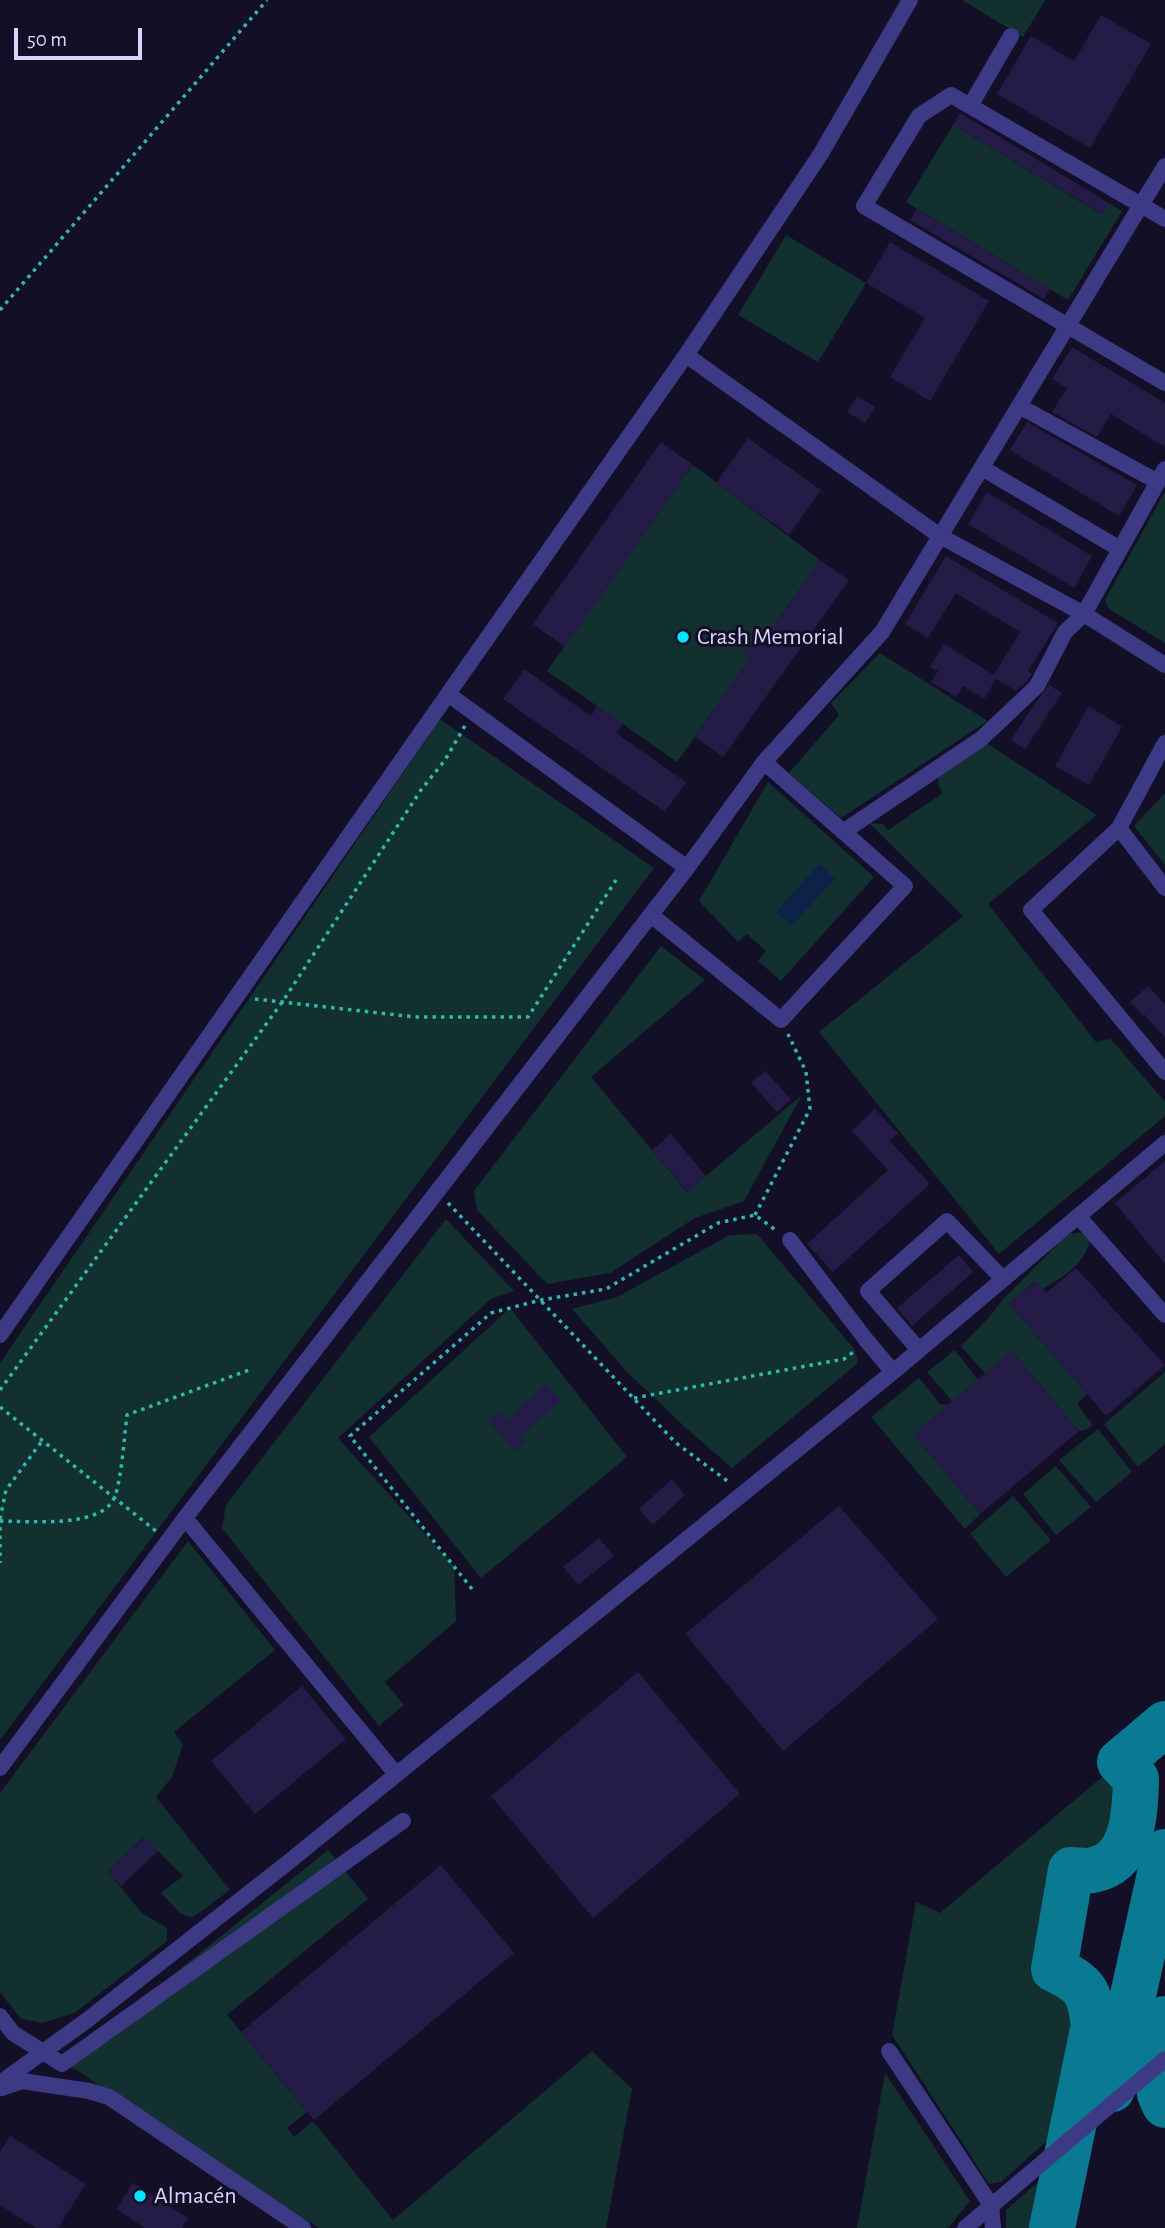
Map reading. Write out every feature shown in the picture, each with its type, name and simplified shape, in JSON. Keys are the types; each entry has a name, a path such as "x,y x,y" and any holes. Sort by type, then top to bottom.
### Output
{"lane":[{"path":"0,1335 686,355 820,155 910,0"},
{"path":"970,106 1011,36"},
{"path":"1165,219 951,95 919,116 864,206 1165,383"},
{"path":"0,1768 185,1518 687,868 764,762 882,632 1165,166"},
{"path":"686,355 940,536 1084,614 1165,665"},
{"path":"843,832 981,739 1037,686 1065,632 1084,614 1161,476 1019,406"},
{"path":"982,468 1120,550"},
{"path":"448,694 687,868"},
{"path":"1165,743 1119,828 1031,910 1165,1072"},
{"path":"651,915 781,1020 905,887 764,762"},
{"path":"1119,828 1165,888"},
{"path":"0,2086 286,1864 744,1494 1165,1143"},
{"path":"1078,1216 1165,1315"},
{"path":"919,1350 868,1291 947,1221 1003,1279"},
{"path":"790,1240 893,1371"},
{"path":"185,1518 396,1774"},
{"path":"0,2016 7,2029 62,2064 403,1821"},
{"path":"889,2051 991,2205 993,2228"},
{"path":"965,2228 1165,2059"},
{"path":"0,2086 22,2081 109,2096 303,2228"}],"path":[{"path":"0,310 267,0"},
{"path":"0,1390 283,1001 421,790 445,760 472,713"},
{"path":"236,997 415,1017 528,1017 616,880"},
{"path":"755,1215 810,1110 806,1072 781,1020"},
{"path":"437,1191 676,1443 744,1494"},
{"path":"472,1589 350,1436 491,1313 541,1300 606,1289 718,1223 755,1215 790,1240"},
{"path":"634,1398 844,1359 867,1341"},
{"path":"42,1441 6,1490 0,1520 67,1521 97,1515 115,1498 127,1415 249,1370"},
{"path":"0,1408 168,1541"},
{"path":"0,1527 0,1563"}],"green space":[{"path":"962,0 1045,0 1023,37"},
{"path":"953,125 1101,214 1109,203 1122,211 1068,300 906,202"},
{"path":"786,235 866,283 818,362 738,315"},
{"path":"693,465 820,560 766,637 759,633 744,654 750,659 677,762 547,671"},
{"path":"1165,491 1165,643 1109,609 1105,600"},
{"path":"880,653 988,721 841,818 789,773 839,715 831,703"},
{"path":"440,719 654,868 0,1740 0,1363"},
{"path":"988,744 1097,815 988,904 1096,1042 1111,1039 1165,1102 1165,1116 999,1254 819,1032 963,916 869,823 883,824 888,830 943,793 938,777"},
{"path":"768,782 874,877 781,981 758,961 766,951 747,934 738,942 699,901"},
{"path":"1165,795 1165,865 1134,826"},
{"path":"661,946 705,980 591,1077 687,1192 802,1095 744,1201 695,1218 610,1273 547,1284 477,1210 474,1191"},
{"path":"446,1219 514,1291 491,1299 338,1438 454,1566 456,1621 385,1682 404,1705 379,1726 222,1528 226,1505"},
{"path":"1091,1231 1086,1251 1075,1266 1043,1289 1035,1281 1009,1304 1087,1394 1077,1404 1093,1425 1079,1431 1012,1351 991,1369 1022,1416 961,1346 1068,1234"},
{"path":"757,1234 855,1350 858,1363 732,1468 627,1372 572,1309 617,1297 730,1235"},
{"path":"510,1308 627,1457 481,1578 369,1437"},
{"path":"955,1350 978,1380 952,1401 927,1372"},
{"path":"1165,1372 1165,1444 1138,1467 1104,1424"},
{"path":"919,1378 940,1404 947,1405 983,1448 913,1434 980,1514 965,1529 871,1417"},
{"path":"1098,1429 1132,1472 1096,1502 1059,1460"},
{"path":"1056,1466 1091,1507 1056,1535 1023,1494"},
{"path":"1013,1496 1051,1540 1006,1577 970,1534"},
{"path":"188,1541 275,1650 174,1732 183,1745 172,1777 156,1797 230,1890 192,1918 180,1913 161,1893 183,1876 144,1837 108,1872 142,1913 167,1928 167,1941 76,2012 43,2023 21,2019 0,1992 0,1793"},
{"path":"1120,1762 1136,1779 1130,1834 1117,1857 1107,1865 1090,1871 1071,1870 1054,1969 1078,1981 1090,1999 1094,2025 1078,2106 1058,2131 1001,2182 989,2184 892,2035 916,1902 940,1913"},
{"path":"328,1850 368,1899 227,2015 307,2112 287,2128 294,2137 313,2121 393,2220 592,2051 632,2089 606,2228 319,2228 130,2108 77,2070 62,2064"},
{"path":"885,2073 970,2201 948,2228 857,2228"},
{"path":"1068,2156 1052,2228 1006,2228 1006,2210"}],"water":[{"path":"819,864 835,878 792,926 776,912"}],"building":[{"path":"1101,15 1151,44 1090,148 997,94 1031,36 1074,61"},
{"path":"960,113 1109,203 1102,214 953,125"},
{"path":"917,209 1050,289 1044,299 910,220"},
{"path":"890,242 989,301 930,401 890,377 925,318 866,283"},
{"path":"1072,347 1165,403 1165,447 1111,414 1097,437 1052,412 1067,388 1052,379"},
{"path":"857,396 875,407 865,423 847,412"},
{"path":"1027,422 1137,485 1119,516 1010,450"},
{"path":"748,438 821,490 789,535 716,483"},
{"path":"661,442 693,465 565,647 533,624"},
{"path":"987,492 1092,556 1074,588 968,524"},
{"path":"946,556 1058,623 1028,671 1032,674 1016,691 996,679 984,699 963,686 956,697 931,682 938,671 930,667 944,644 994,675 1020,632 956,593 928,638 905,624"},
{"path":"820,560 849,580 723,757 695,737 750,659 743,655 760,632 766,637"},
{"path":"524,669 591,716 597,706 623,724 616,733 686,782 665,812 503,699"},
{"path":"1049,685 1062,693 1025,749 1011,740"},
{"path":"1089,706 1122,727 1089,785 1055,766"},
{"path":"1148,986 1165,1004 1165,1038 1130,1002"},
{"path":"765,1071 791,1099 777,1112 751,1083"},
{"path":"875,1109 898,1133 890,1141 930,1184 833,1272 807,1244 888,1170 852,1131"},
{"path":"671,1134 706,1176 688,1192 652,1150"},
{"path":"1165,1161 1165,1264 1115,1203"},
{"path":"959,1255 973,1272 912,1326 897,1308"},
{"path":"1076,1268 1165,1365 1106,1416 1009,1304 1036,1281 1046,1293"},
{"path":"1012,1351 1079,1431 980,1514 913,1434"},
{"path":"546,1384 561,1400 521,1436 525,1441 515,1451 489,1421 499,1412 506,1420"},
{"path":"672,1479 685,1495 653,1525 639,1509"},
{"path":"839,1506 938,1619 783,1751 685,1634"},
{"path":"599,1538 614,1556 578,1585 563,1567"},
{"path":"638,1672 740,1794 593,1918 491,1796"},
{"path":"302,1686 346,1739 255,1814 211,1761"},
{"path":"145,1837 158,1851 121,1886 107,1872"},
{"path":"441,1865 514,1953 314,2120 241,2032"},
{"path":"10,2136 86,2184 58,2228 36,2228 0,2205 0,2152"},
{"name":"Almacén","path":"133,2183 188,2218 182,2228 145,2228 116,2209"}],"taxiway":[{"path":"1052,2228 1094,2025 1088,1996 1084,1990 1054,1969 1071,1870 1090,1871 1107,1865 1124,1847 1133,1821 1136,1779 1120,1762 1165,1724"},
{"path":"1112,2089 1165,1852"},
{"path":"1165,2019 1162,2031 1160,2094 1165,2105"}],"place":[{"name":"Crash Memorial","path":"683,637"},
{"name":"Almacén","path":"140,2196"}]}
